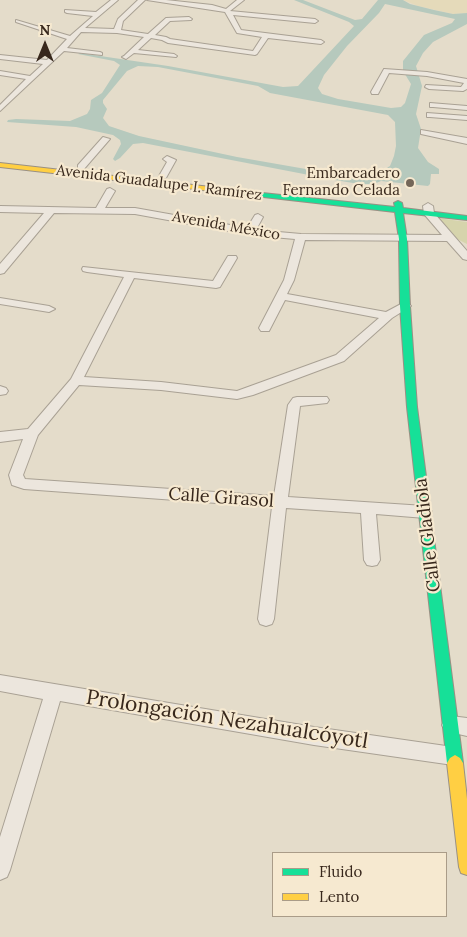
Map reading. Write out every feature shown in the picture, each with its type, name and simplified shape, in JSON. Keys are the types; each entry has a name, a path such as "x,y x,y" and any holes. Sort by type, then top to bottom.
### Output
{"main road":[{"name":"Avenida Guadalupe I. Ramírez","path":"0,157 398,207"},
{"name":"Avenida Guadalupe I. Ramírez","path":"0,165 428,210 467,218"},
{"name":"Calle Gladiola","path":"398,207 403,239 405,306 412,408 425,512 459,726 453,756 462,775 467,867"},
{"path":"428,210 467,210"}],"street":[{"path":"0,109 4,102 62,50 79,30 115,0"},
{"path":"117,31 120,20 142,0"},
{"path":"150,0 212,7 228,12 315,21"},
{"path":"212,7 217,0"},
{"path":"228,12 241,0"},
{"path":"67,11 96,14"},
{"path":"228,12 239,32 321,42"},
{"path":"126,58 148,35 168,19 189,19"},
{"path":"18,22 72,39"},
{"path":"79,30 117,31 148,35 164,38 168,41 255,53 266,35"},
{"path":"62,50 100,54"},
{"path":"132,51 174,56"},
{"path":"0,57 48,62"},
{"path":"375,92 387,71 421,74 467,82 463,89 429,87"},
{"path":"0,73 32,78"},
{"path":"433,104 467,108"},
{"path":"430,115 467,118"},
{"path":"424,132 467,141"},
{"path":"82,167 106,139"},
{"path":"163,176 172,160 167,159"},
{"path":"99,210 110,192"},
{"name":"Avenida México","path":"0,209 99,210 157,214 250,232 301,237 452,238"},
{"path":"428,210 467,256"},
{"path":"0,271 50,211"},
{"path":"250,232 258,217"},
{"path":"265,328 289,280 301,237"},
{"path":"88,269 216,285 232,258"},
{"path":"0,437 32,433 76,381 130,275"},
{"path":"280,296 388,316"},
{"path":"0,300 49,310"},
{"path":"76,381 161,386 237,395 340,358 388,316 405,306"},
{"path":"266,619 294,405 297,401 323,400"},
{"name":"Calle Girasol","path":"32,433 16,474 17,481 24,484 425,512"},
{"path":"368,509 372,560"},
{"name":"Prolongación Nezahualcóyotl","path":"0,683 314,736 453,756"},
{"path":"0,870 54,692"}],"shaded area":[{"path":"294,0 303,0 355,20 362,19 378,0 403,0 410,4 453,14 467,13 467,24 433,42 423,53 416,66 422,86 416,114 421,129 418,148 428,162 439,169 439,174 431,174 428,186 381,181 374,184 359,184 143,143 133,144 115,161 113,159 121,144 120,140 113,135 76,127 7,122 8,120 16,119 70,121 87,114 90,109 91,100 102,93 120,65 114,61 78,54 80,53 168,66 283,87 298,86 354,26 349,22","holes":["385,4 455,19 452,23 424,35 403,61 403,71 411,84 405,103 401,107 391,108 338,99 322,94 318,88 324,75","138,66 158,67 258,86 270,93 388,115 395,122 396,146 394,156 390,166 381,171 367,176 346,176 237,157 139,136 109,126 103,118 107,109 103,100 127,71"]},
{"path":"403,0 467,0 467,13 453,14 418,6"},
{"path":"437,218 467,222 467,244 453,237"}],"traffic: fast":[{"path":"237,192 467,218"},
{"path":"398,203 403,239 405,306 412,407 455,763"}],"traffic: slow":[{"path":"0,165 237,192"},
{"path":"455,763 467,867"}],"place":[{"name":"Embarcadero Fernando Celada","path":"410,183"}]}
